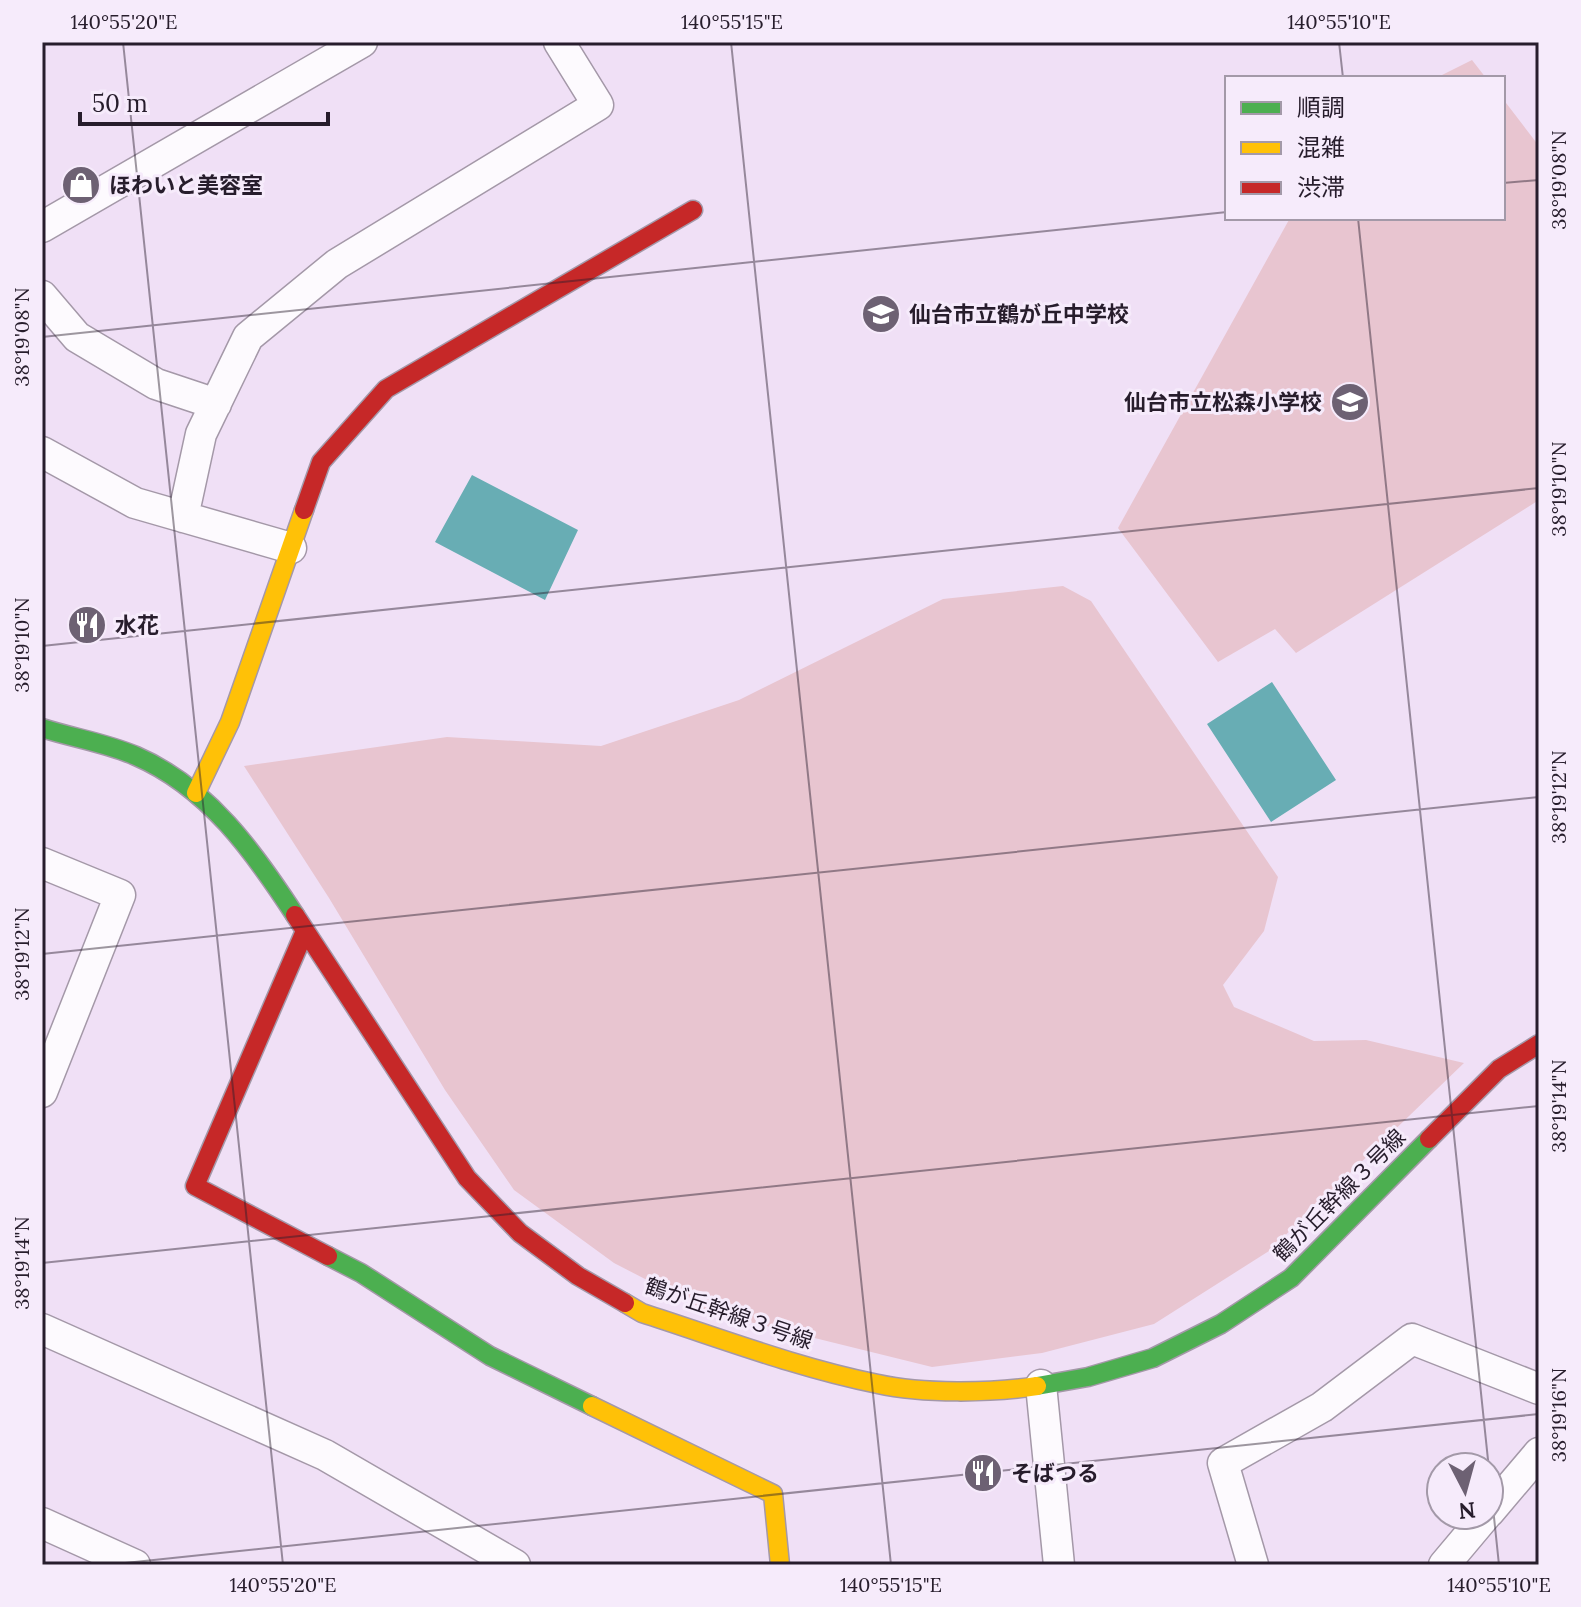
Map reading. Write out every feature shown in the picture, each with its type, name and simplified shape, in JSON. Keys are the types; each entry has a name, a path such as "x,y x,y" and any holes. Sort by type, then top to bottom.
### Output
{"street":[{"path":"42,227 362,42"},
{"path":"183,517 201,434 248,337 337,264 598,105 559,42"},
{"path":"196,793 230,722 321,462 386,389 693,210"},
{"path":"42,296 77,337 156,384 216,404"},
{"path":"42,452 135,503 291,548"},
{"name":"鶴が丘幹線３号線","path":"42,728 139,757 182,781 217,810 257,857 467,1178 520,1233 578,1276 642,1313 880,1385 943,1390 1017,1389 1088,1377 1153,1358 1221,1324 1291,1278 1499,1069 1539,1044"},
{"path":"42,863 120,895 42,1092"},
{"path":"305,931 195,1186 361,1273 490,1356 773,1494 780,1565"},
{"path":"42,1329 325,1455 515,1565"},
{"path":"1253,1565 1223,1463 1322,1407 1412,1339 1539,1389"},
{"path":"1041,1385 1059,1565"},
{"path":"1505,1493 1539,1453"},
{"path":"42,1523 135,1565"},
{"path":"1450,1563 1474,1531"}],"shaded area":[{"path":"1472,60 1484,76 1440,76"},
{"path":"1505,102 1539,146 1539,500 1296,653 1275,629 1218,662 1118,528 1289,220 1505,220"},
{"path":"472,475 578,530 545,600 435,542"},
{"path":"1063,586 1091,601 1278,877 1264,931 1223,985 1234,1007 1314,1041 1366,1040 1464,1063 1269,1251 1154,1324 1042,1353 932,1367 709,1312 614,1263 514,1190 445,1090 329,898 244,766 447,737 601,746 739,700 943,599"},
{"path":"1272,682 1336,780 1271,822 1207,724"}],"traffic: fast":[{"path":"42,728 136,756 185,785 207,803 246,845 295,915"},
{"path":"1037,1386 1088,1377 1153,1358 1221,1324 1291,1278 1429,1139"},
{"path":"328,1256 361,1273 490,1356 592,1406"}],"traffic: slow":[{"path":"196,793 230,722 304,510"},
{"path":"625,1303 642,1313 759,1352 878,1384 915,1390 958,1391 1037,1386"},
{"path":"592,1406 773,1494 780,1565"}],"traffic: jam":[{"path":"304,510 321,462 386,389 693,210"},
{"path":"295,915 467,1178 520,1233 578,1276 625,1303"},
{"path":"305,931 195,1186 328,1256"},
{"path":"1429,1139 1499,1069 1539,1044"}],"place":[{"name":"ほわいと美容室","path":"81,185"},
{"name":"仙台市立鶴が丘中学校","path":"881,314"},
{"name":"仙台市立松森小学校","path":"1350,402"},
{"name":"水花","path":"87,625"},
{"name":"そばつる","path":"983,1473"}]}
